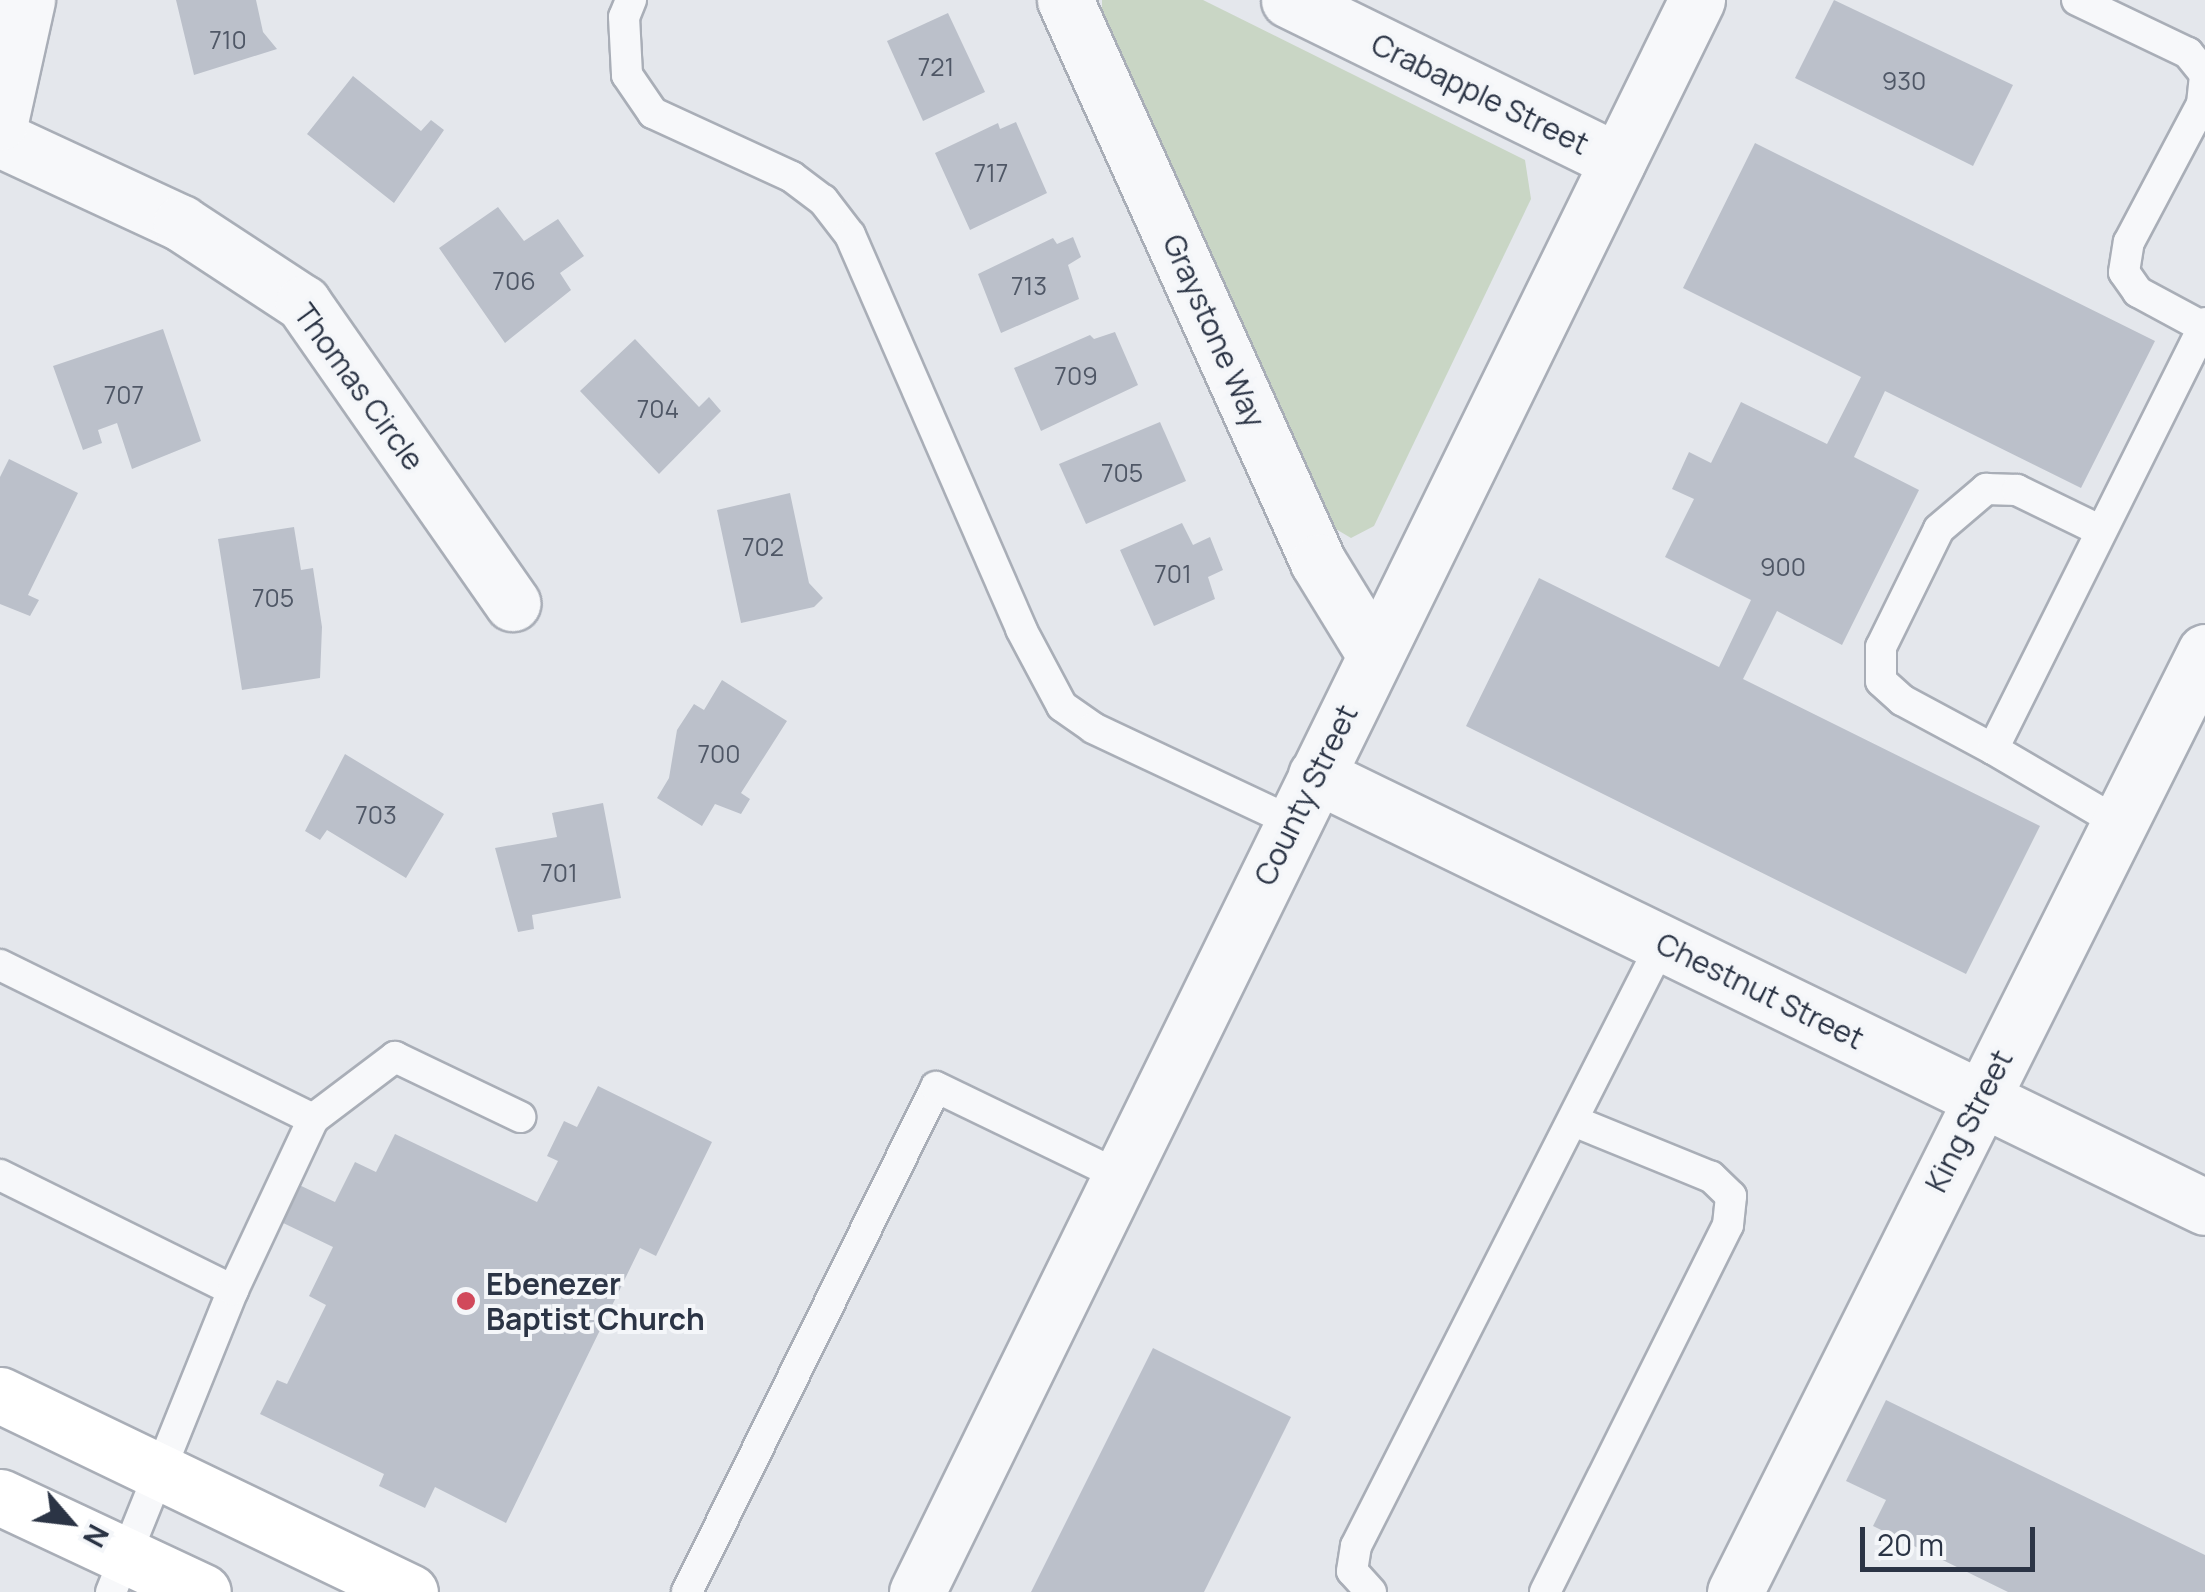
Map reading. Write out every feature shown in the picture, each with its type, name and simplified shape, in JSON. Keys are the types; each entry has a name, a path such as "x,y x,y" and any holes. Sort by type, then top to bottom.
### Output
{"main road":[{"path":"0,1395 410,1592"},
{"path":"0,1496 119,1575 204,1592"}],"street":[{"path":"0,122 26,0"},
{"name":"Graystone Way","path":"1065,0 1318,562 1375,655"},
{"name":"Crabapple Street","path":"1289,0 1618,161"},
{"name":"County Street","path":"917,1592 1697,0"},
{"name":"Thomas Circle","path":"0,139 181,223 303,303 512,603"},
{"name":"King Street","path":"1735,1592 2205,652"},
{"name":"Chestnut Street","path":"1304,798 1662,944 2205,1207"}],"lane":[{"path":"632,0 624,17 626,75 654,113 792,177 823,200 850,235 1029,646 1062,706 1093,728 1304,798"},
{"path":"1993,749 2204,325 2138,292 2124,272 2129,242 2202,104 2205,74 2188,53 2077,0"},
{"path":"2101,531 2017,490 1986,489 1939,528 1880,647 1881,681 1902,700 2119,824"},
{"path":"1372,1592 1352,1570 1356,1546 1662,944"},
{"path":"0,965 312,1119"},
{"path":"119,1575 233,1290 312,1119 395,1057 520,1116"},
{"path":"688,1592 936,1086 1120,1176"},
{"path":"1545,1592 1728,1225 1732,1196 1711,1177 1574,1121"},
{"path":"0,1175 233,1290"}],"green space":[{"path":"1102,0 1203,0 1525,160 1531,199 1374,526 1351,538 1329,525 1102,37"}],"building":[{"path":"176,0 256,0 263,32 277,49 194,75"},
{"path":"1834,0 2013,85 1973,166 1795,78"},
{"path":"948,13 985,92 923,121 887,41"},
{"path":"353,76 421,131 431,120 444,130 394,203 307,134"},
{"path":"1016,122 1047,193 970,230 935,153 998,123 1000,129"},
{"path":"1755,143 2155,341 2081,488 1885,391 1854,457 1919,490 1842,645 1777,611 1743,679 2040,826 1966,974 1466,726 1539,578 1719,667 1751,600 1665,557 1694,499 1672,489 1689,452 1711,463 1741,402 1827,444 1861,377 1683,288"},
{"path":"498,207 524,241 558,219 584,256 560,273 571,290 505,343 439,248"},
{"path":"1073,237 1081,257 1068,265 1079,299 1001,333 978,274 1053,238 1057,244"},
{"path":"163,329 201,441 132,469 117,423 98,430 102,443 83,450 53,366"},
{"path":"1115,332 1138,385 1041,431 1014,368 1090,335 1094,339"},
{"path":"635,339 699,407 709,397 721,411 659,474 580,391"},
{"path":"1160,422 1186,481 1086,524 1059,464"},
{"path":"9,459 78,493 28,595 39,600 30,616 0,604 0,477"},
{"path":"790,493 809,583 823,598 814,607 741,623 717,510"},
{"path":"1182,523 1193,545 1210,537 1223,570 1208,577 1215,599 1154,626 1120,550"},
{"path":"294,527 301,570 313,568 322,627 320,678 242,690 218,539"},
{"path":"722,680 787,721 741,793 750,799 741,814 715,804 702,826 657,798 669,778 677,730 694,704 704,710"},
{"path":"345,754 444,814 406,878 327,830 320,840 305,831"},
{"path":"603,803 621,898 532,915 534,929 518,932 495,848 557,837 552,813"},
{"name":"Ebenezer Baptist Church","path":"598,1086 712,1142 656,1256 640,1248 506,1523 435,1487 425,1508 379,1486 384,1474 260,1414 277,1380 287,1384 326,1305 309,1296 333,1247 277,1220 295,1183 335,1202 355,1162 376,1172 395,1134 537,1202 558,1161 547,1156 564,1121 577,1127"},
{"path":"1153,1348 1291,1417 1204,1592 1031,1592"},
{"path":"1886,1400 2205,1555 2205,1592 2008,1592 1873,1526 1886,1500 1846,1481"}],"place":[{"name":"Ebenezer Baptist Church","path":"466,1301"}]}
